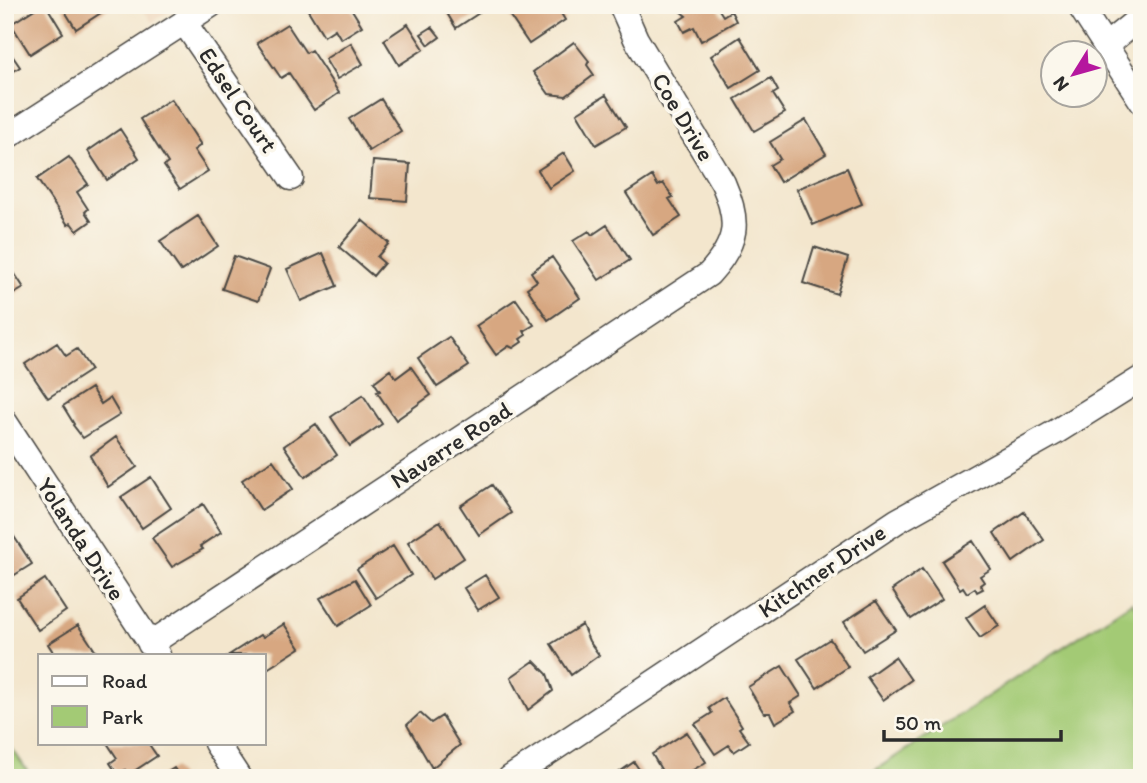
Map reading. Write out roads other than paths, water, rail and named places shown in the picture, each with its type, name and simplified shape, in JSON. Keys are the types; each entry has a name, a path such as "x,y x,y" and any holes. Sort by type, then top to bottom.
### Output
{"street":[{"path":"5,138 211,5"},
{"name":"Coe Drive","path":"621,5 636,39 723,183 733,206 735,232"},
{"path":"1079,5 1100,38"},
{"path":"1108,44 1142,16"},
{"name":"Edsel Court","path":"184,22 291,178"},
{"path":"1108,51 1142,102"},
{"name":"Navarre Road","path":"154,650 709,274 726,255 735,232"},
{"name":"Kitchner Drive","path":"510,778 897,521 1054,433 1142,378"},
{"name":"Yolanda Drive","path":"5,422 154,650"},
{"path":"217,744 239,778"}]}
